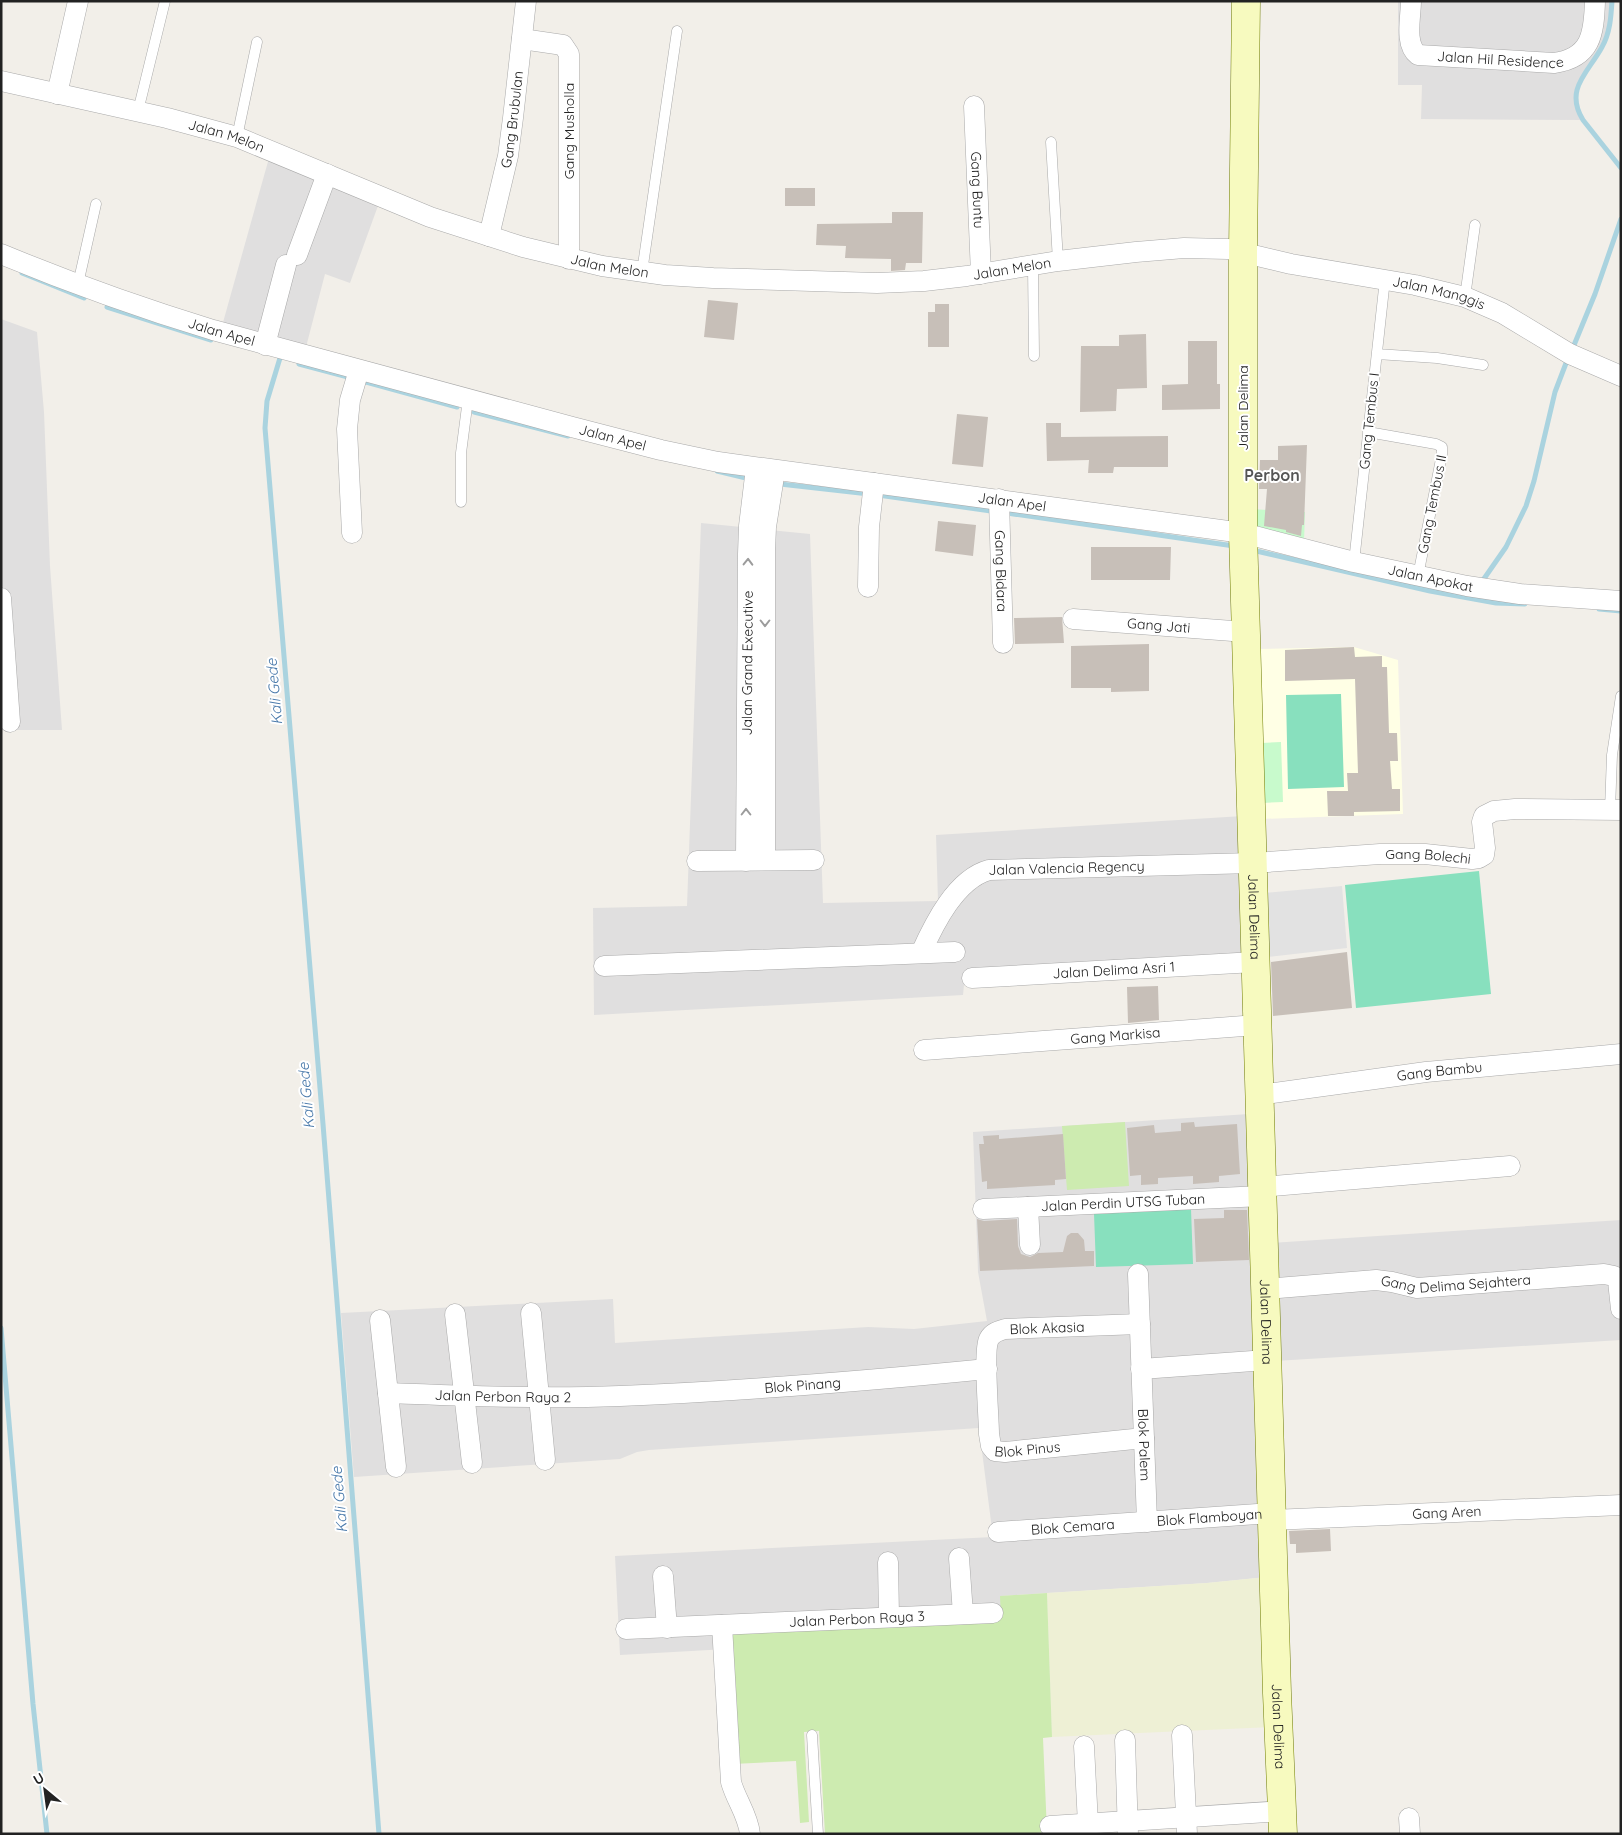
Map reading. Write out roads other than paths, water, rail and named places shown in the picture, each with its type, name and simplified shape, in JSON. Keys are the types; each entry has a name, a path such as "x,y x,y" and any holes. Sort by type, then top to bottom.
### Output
{"street":[{"path":"57,94 78,1"},
{"name":"Gang Brubulan","path":"489,236 508,156 526,1"},
{"name":"Jalan Delima","path":"1246,1 1243,252 1244,544 1282,1823"},
{"name":"Jalan Hil Residence","path":"1411,1 1410,40 1412,49 1418,55 1554,63 1569,60 1576,56 1588,43 1593,28 1595,1"},
{"name":"Gang Musholla","path":"522,39 563,45 569,54 569,259"},
{"name":"Jalan Melon","path":"1,81 237,137 430,217 569,259 642,272 713,278 877,283 924,281 1058,261 1184,248 1228,249 1243,252"},
{"name":"Gang Buntu","path":"974,106 981,274"},
{"path":"265,345 291,260 327,174"},
{"name":"Jalan Manggis","path":"1243,252 1291,264 1415,285 1465,297 1502,313 1554,346 1597,367 1621,376"},
{"name":"Jalan Apel","path":"1,254 164,315 265,345 661,450 873,491 998,499 1244,544"},
{"path":"352,533 347,429 350,400 360,370"},
{"name":"Jalan Grand Executive","path":"755,860 756,676 748,554 761,503 765,469"},
{"path":"868,587 869,527 873,491"},
{"name":"Gang Bidara","path":"998,499 1002,643"},
{"name":"Jalan Apokat","path":"1244,544 1354,562 1498,591 1621,601"},
{"path":"1,598 10,722"},
{"name":"Gang Jati","path":"1073,619 1246,632"},
{"name":"Gang Bolechi","path":"1253,863 1380,854 1425,854 1476,859 1482,857 1485,852 1483,819 1494,811 1515,809 1616,810"},
{"path":"697,861 814,860"},
{"name":"Jalan Valencia Regency","path":"922,953 933,928 951,900 970,880 989,870 1253,863"},
{"path":"604,966 954,952"},
{"name":"Jalan Delima Asri 1","path":"972,978 1256,962"},
{"name":"Gang Markisa","path":"924,1050 1257,1025"},
{"name":"Gang Bambu","path":"1259,1095 1434,1071 1621,1054"},
{"name":"Jalan Perdin UTSG Tuban","path":"984,1208 1262,1192 1510,1166"},
{"path":"1028,1206 1030,1245"},
{"path":"1138,1274 1141,1369 1267,1360"},
{"name":"Gang Delima Sejahtera","path":"1265,1288 1376,1280 1417,1288 1604,1274 1614,1276 1618,1281 1621,1309"},
{"path":"531,1313 545,1460"},
{"path":"455,1314 472,1463"},
{"path":"380,1320 396,1467"},
{"name":"Blok Akasia","path":"987,1369 987,1344 992,1335 1000,1330 1140,1324"},
{"name":"Blok Pinang","path":"618,1396 844,1383 987,1369"},
{"name":"Blok Pinus","path":"987,1369 990,1441 995,1451 1005,1452 1144,1438"},
{"name":"Blok Palem","path":"1141,1369 1147,1522"},
{"name":"Jalan Perbon Raya 2","path":"388,1393 464,1396 618,1396"},
{"name":"Gang Aren","path":"1272,1517 1621,1505"},
{"name":"Blok Flamboyan","path":"1147,1522 1272,1517"},
{"name":"Blok Cemara","path":"998,1532 1147,1522"},
{"path":"959,1558 963,1614"},
{"path":"888,1562 889,1617"},
{"path":"663,1576 667,1628"},
{"name":"Jalan Perbon Raya 3","path":"626,1629 993,1613"},
{"path":"722,1625 731,1782 746,1817 750,1834"},
{"path":"1182,1735 1186,1826"},
{"path":"1125,1740 1128,1828"},
{"path":"1084,1746 1088,1824"},
{"path":"1050,1826 1088,1824 1128,1828 1282,1823"}],"lane":[{"path":"138,112 165,1"},
{"path":"642,272 677,31"},
{"path":"237,137 256,42"},
{"path":"1052,142 1058,261"},
{"path":"78,284 96,204"},
{"path":"1465,297 1474,225"},
{"path":"1033,265 1034,356"},
{"name":"Gang Tembus I","path":"1354,562 1385,280"},
{"path":"1377,354 1437,358 1483,365"},
{"path":"460,502 462,453 468,399"},
{"name":"Gang Tembus II","path":"1368,432 1436,444 1442,447 1418,576"},
{"path":"1616,810 1612,755 1621,696"},
{"path":"812,1735 818,1834"}],"waterway":[{"path":"1612,1 1611,19 1607,36 1580,82 1576,99 1583,120 1621,168"},
{"path":"1572,350 1595,294 1621,219"},
{"path":"22,273 84,298"},
{"path":"107,307 211,340"},
{"name":"Kali Gede","path":"280,358 267,401 265,428 323,1124 379,1834"},
{"path":"1481,583 1506,547 1526,506 1534,481 1555,392 1568,358"},
{"path":"299,364 348,377"},
{"path":"366,382 457,407"},
{"path":"474,412 568,436"},
{"path":"717,471 746,478"},
{"path":"780,484 869,494"},
{"path":"878,495 991,511"},
{"path":"1007,513 1234,546"},
{"path":"1252,550 1430,591 1496,603 1525,604"},
{"path":"1599,609 1621,611"},
{"name":"Kali Gede","path":"1,1328 33,1704 47,1834"}],"district":[{"name":"Perbon","path":"1272,475"}]}
